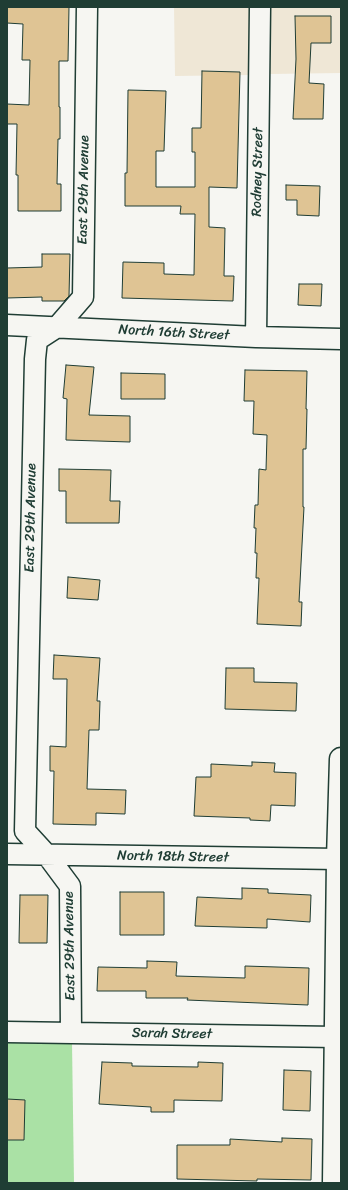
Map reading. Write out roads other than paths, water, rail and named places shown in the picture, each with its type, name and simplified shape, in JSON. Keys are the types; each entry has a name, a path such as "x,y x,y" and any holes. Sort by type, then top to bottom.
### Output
{"street":[{"name":"East 29th Avenue","path":"71,1033 70,886 47,855 25,831 34,359 37,340 57,327 82,297 87,7"},
{"name":"Rodney Street","path":"256,337 260,7"},
{"name":"North 16th Street","path":"7,325 256,337 341,339"},
{"path":"334,1183 338,859 341,759"},
{"name":"North 18th Street","path":"7,854 338,859"},
{"name":"Sarah Street","path":"7,1032 336,1037"}]}
